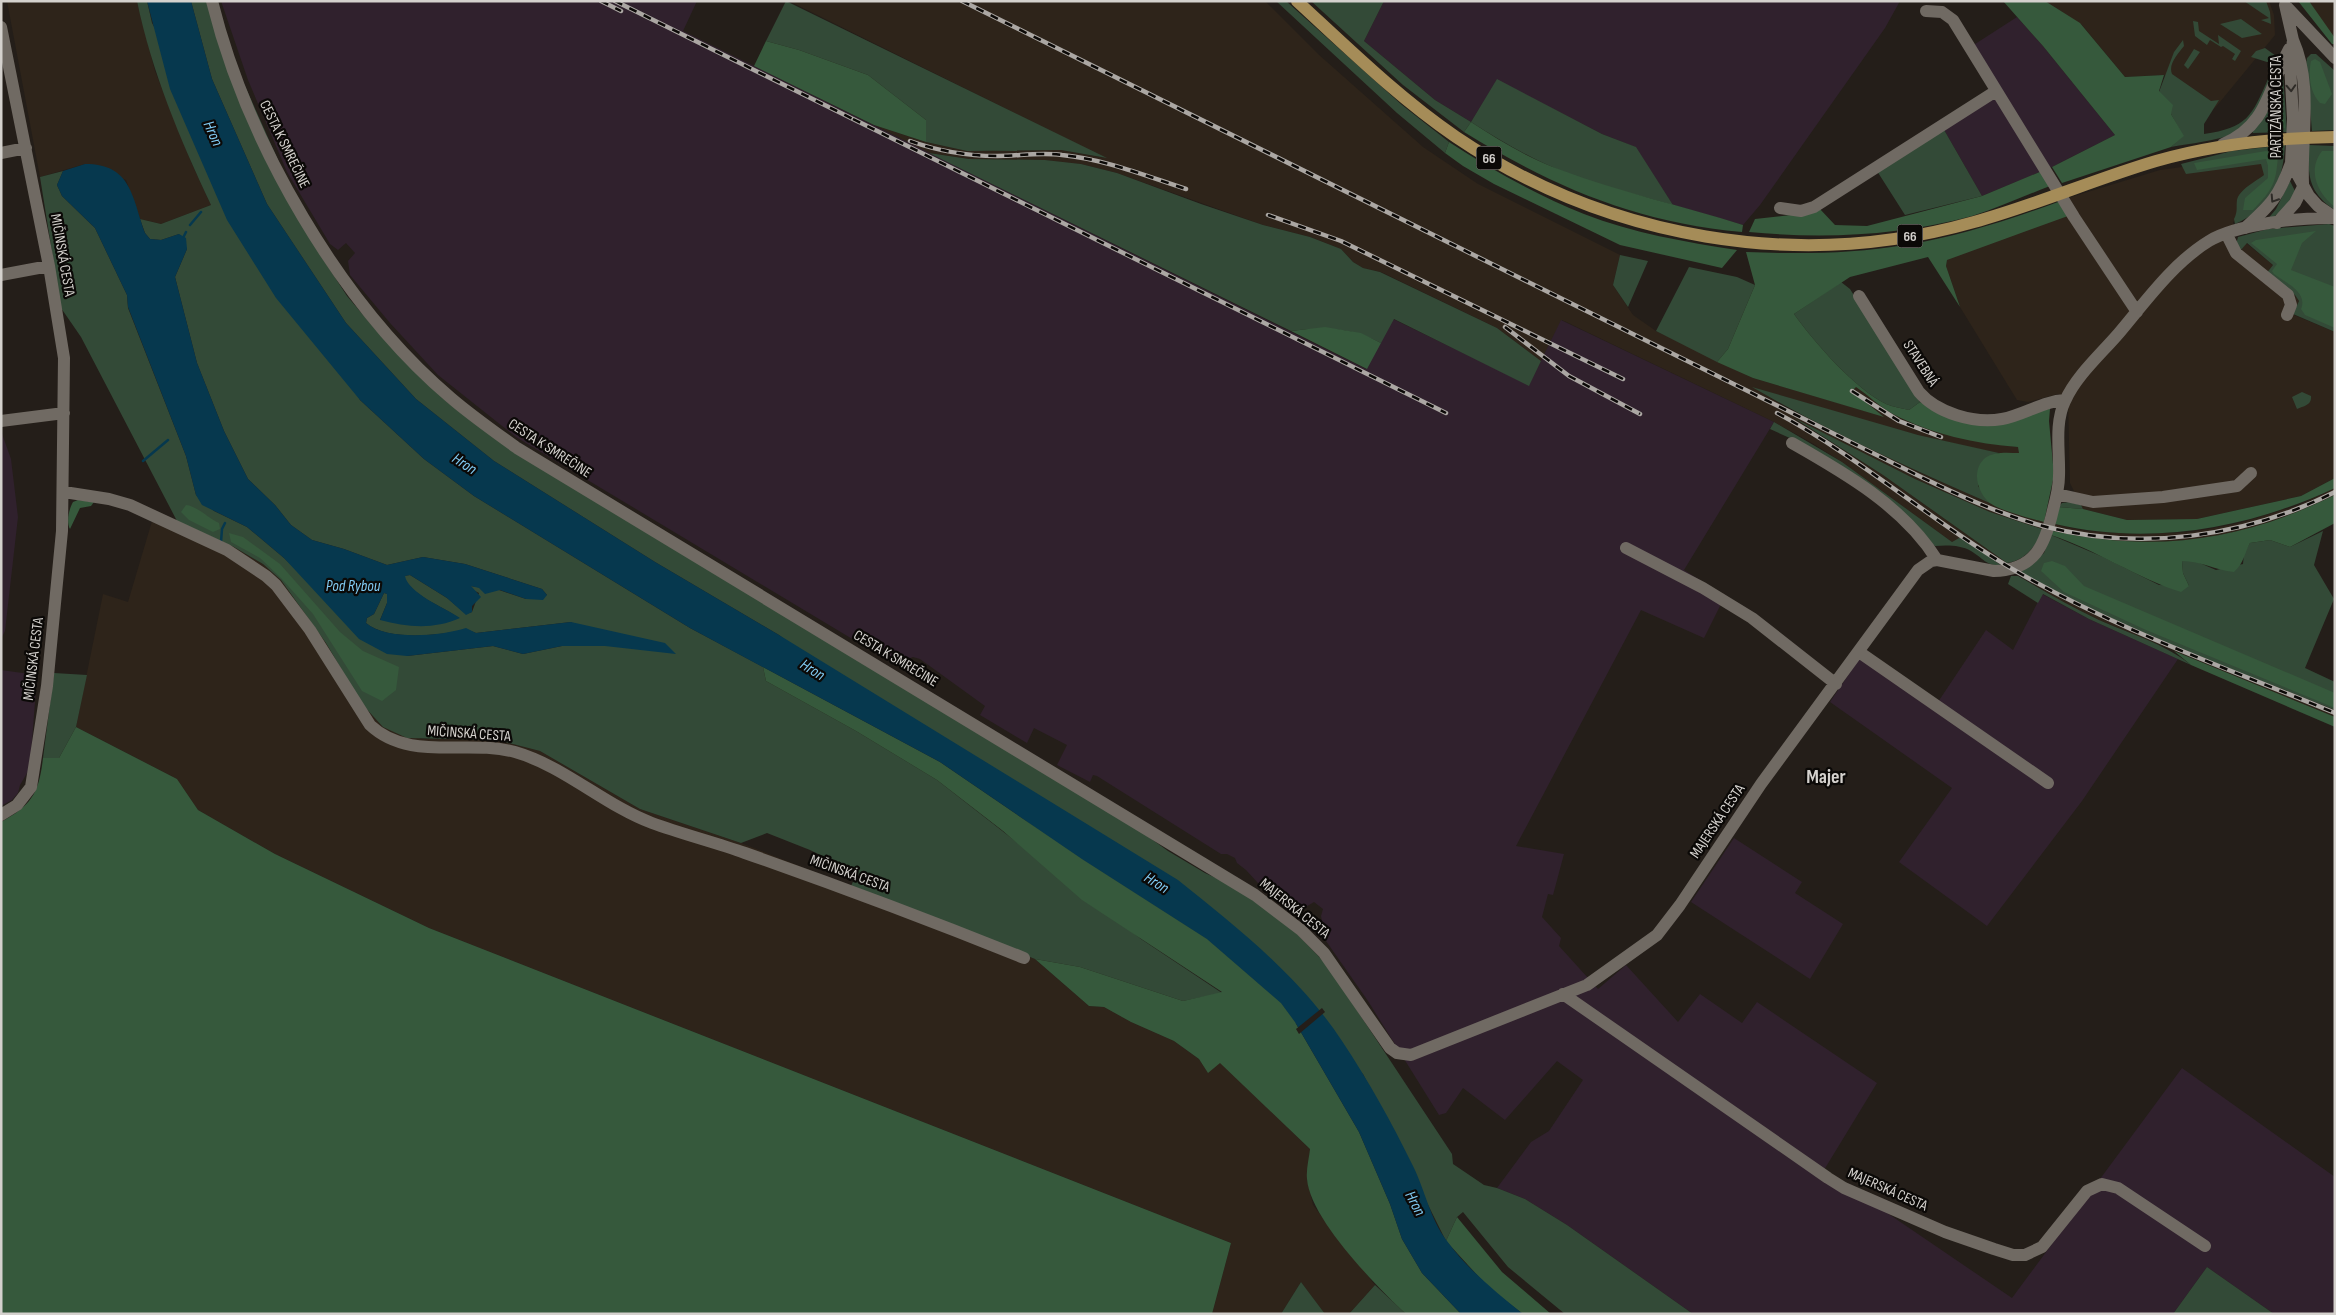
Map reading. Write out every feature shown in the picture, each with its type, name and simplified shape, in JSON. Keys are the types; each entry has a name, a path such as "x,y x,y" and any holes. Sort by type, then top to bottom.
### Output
{"main road":[{"name":"66","path":"1297,1 1412,103 1454,135 1501,165 1558,194 1609,213 1671,231 1722,240 1771,244 1831,245 1907,237 1958,227 2158,161 2212,148 2280,140 2335,137"}],"street":[{"name":"CESTA K SMREČINE","path":"212,1 245,99 270,155 303,218 366,310 396,345 451,399 517,448 1038,762"},
{"name":"PARTIZÁNSKA CESTA","path":"2284,3 2293,40 2290,64 2293,119 2291,163 2303,187 2318,206 2335,217"},
{"name":"PARTIZÁNSKA CESTA","path":"2284,3 2335,58"},
{"path":"1926,11 1935,10 1948,15 2074,217 2137,312"},
{"name":"MIČINSKÁ CESTA","path":"1,27 49,266 64,358 64,492 52,640 34,775 31,787 25,798 1,815"},
{"name":"PARTIZÁNSKA CESTA","path":"2212,148 2238,138 2258,118 2278,69 2293,40"},
{"path":"2277,223 2294,203 2303,187 2305,132 2302,69 2293,40"},
{"path":"1780,208 1801,211 1814,207 1996,91"},
{"path":"1,153 26,148"},
{"path":"2245,228 2270,206 2282,186 2291,163"},
{"path":"1792,443 1850,478 1888,506 1925,540 1938,560 1994,571 2012,569 2027,561 2040,550 2048,533 2059,478 2059,428 2065,400 2086,371 2137,312 2185,260 2210,240 2245,228 2335,217"},
{"path":"2226,233 2236,253 2288,295 2291,305 2287,315"},
{"path":"1,275 49,266"},
{"name":"STAVEBNÁ","path":"1859,296 1919,392 1926,401 1940,409 1967,417 2001,419 2052,401 2065,400"},
{"path":"1,421 64,413"},
{"path":"2056,494 2093,502 2163,497 2237,486 2251,473"},
{"name":"MIČINSKÁ CESTA","path":"64,492 109,499 130,505 227,550 266,576 276,585 310,630 370,725 392,741 416,745 491,748 522,754 537,760 615,805 651,822 706,838 824,880 1024,958"},
{"path":"1626,548 1702,588 1744,613 1836,684"},
{"name":"MAJERSKÁ CESTA","path":"1038,762 1216,870 1292,923 1324,953 1384,1042 1397,1053 1411,1055 1594,981 1650,942 1662,930 1761,784 1918,570 1930,560 1938,560"},
{"path":"1859,652 2048,783"},
{"name":"MAJERSKÁ CESTA","path":"1563,994 1811,1168 1844,1188 1944,1232 2013,1255 2034,1252 2050,1239 2087,1191 2102,1184 2118,1188 2205,1246"}],"shaded area":[{"path":"7,1 137,1 155,71 192,164 211,205 161,224 140,219 126,180 85,164 40,177"},
{"path":"221,1 697,1 683,31 1366,369 1393,319 1529,385 1561,320 1774,422 1684,570 1725,596 1704,638 1641,610 1516,846 1564,854 1553,895 1548,894 1542,917 1561,938 1559,946 1598,989 1626,965 1678,1022 1700,994 1742,1023 1757,1002 1877,1083 1824,1170 2012,1298 2182,1068 2335,1177 2335,1314 2274,1314 2207,1267 2173,1314 1693,1314 1567,1225 1525,1199 1497,1188 1531,1142 1549,1131 1583,1080 1557,1061 1505,1120 1463,1088 1446,1113 1439,1115 1368,1001 1326,941 1321,916 1323,909 1314,902 1299,911 1291,912 1269,895 1237,863 1235,858 1227,854 1221,854 1097,776 1093,775 1090,782 1057,765 1067,745 1034,728 1027,743 980,715 985,706 920,659 913,657 894,664 516,437 438,375 390,323 350,275 348,261 355,253 346,243 338,250 330,244 287,172 248,80"},
{"path":"789,1 1265,1 1318,54 1423,147 1478,184 1620,255 1613,285 1633,315 1656,331 1753,378 1882,416 1850,393 1856,386 1891,413 1918,426 1984,443 2019,447 2020,453 1999,453 1968,447 1897,430 1755,388 1785,407 1919,472 1992,504 2040,521 2085,531 2138,534 2193,532 2240,523 2299,505 2335,488 2335,495 2302,512 2241,531 2195,540 2139,543 2085,538 2038,528 1990,512 1915,479 1794,419 1883,475 2007,563 2060,594 2177,645 2335,710 2335,717 2099,620 2057,599 1961,538 1952,542 1842,462 1812,443 1774,422 1562,320 1541,361 1497,328 1381,272 1363,268 1353,262 1341,249 1310,237 1263,225 1117,173 1081,164 1045,160 969,159 929,153 874,125 926,142 967,151 1061,150 1105,158"},
{"path":"1384,1 1900,1 1885,28 1760,205 1743,225 1673,205 1635,147 1602,134 1497,80 1471,122 1435,100 1364,41"},
{"path":"2045,1 2269,1 2274,15 2275,35 2215,108 2164,75 2125,77 2082,25"},
{"path":"2309,1 2335,1 2335,38 2319,17"},
{"path":"2017,17 2115,135 2052,167 1982,196 1943,128 2000,92 1972,46"},
{"path":"2270,155 2273,180 2249,211 2233,222 2236,245 2240,250 2246,243 2273,265 2267,274 2295,295 2299,301 2294,315 2335,332 2335,478 2301,496 2197,519 2127,520 2083,509 2070,483 2068,399 2058,394 2028,402 2017,400 1960,307 1946,266 1947,260 2068,198 2160,170"},
{"path":"1,431 11,459 18,517 5,631 1,639"},
{"path":"155,511 234,547 263,564 281,580 326,643 362,704 383,727 421,739 497,740 540,751 640,809 741,843 1035,959 1089,1006 1104,1007 1131,1022 1174,1041 1199,1059 1208,1072 1220,1062 1310,1149 1307,1179 1313,1205 1375,1285 1349,1314 1325,1314 1301,1282 1281,1314 1212,1314 1231,1243 429,928 275,854 198,810 177,779 76,727 103,594 128,602"},
{"path":"2042,594 2089,619 2178,659 2082,801 1987,926 1899,862 1952,788 1830,702 1865,650 1938,702 1986,630 2013,650"},
{"path":"1,670 37,675 30,768 20,785 18,793 12,800 1,806"},
{"path":"1734,838 1802,882 1795,893 1843,924 1810,979 1691,902"}],"green space":[{"path":"137,1 147,1 152,23 360,400 424,459 474,496 690,628 763,667 766,681 856,731 937,780 1141,939 1222,993 1183,1001 1080,967 1035,959 851,886 857,873 810,850 767,833 741,843 640,809 540,751 497,740 407,738 383,727 362,704 326,643 281,580 263,564 234,547 177,521 81,337 61,308 40,177 63,171 57,185 62,196 95,228 127,295 128,308 186,456 196,495 214,511 247,527 284,558 313,586 407,656 493,646 523,654 562,646 605,646 571,622 476,633 466,629 429,635 400,635 375,629 366,623 367,618 374,614 384,593 387,594 387,603 380,620 459,618 412,589 404,576 410,575 447,598 466,614 472,612 479,593 471,589 470,586 499,590 526,599 547,595 542,589 465,564 423,557 387,565 344,549 312,540 291,525 275,505 248,479 224,431 197,363 175,277 187,249 179,234 161,240 150,239 145,233 140,219 161,224 211,205 168,105 143,28"},
{"path":"191,1 207,1 321,256 347,296 375,329 448,403 1128,822 1168,851 1205,873 1238,888 1294,931 1327,965 1452,1154 1453,1164 1484,1185 1525,1199 1567,1225 1693,1314 1565,1314 1508,1267 1463,1212 1457,1217 1446,1241 1363,1074 779,635 655,562 494,461 416,399 346,323 267,204 212,79"},
{"path":"786,1 1107,158 1061,150 967,151 926,142 926,120 868,75 799,50 766,41"},
{"path":"1276,1 1286,1 1402,105 1449,142 1445,153 1397,113"},
{"path":"1311,1 1384,1 1364,41 1435,100 1471,122 1464,132 1403,85"},
{"path":"2003,1 2045,1 2080,23 2125,77 2164,75 2159,91 2173,105 2171,114 2184,136 2171,147 2062,183 2052,167 2115,135 2043,46"},
{"path":"2244,1 2266,1 2270,12 2271,24 2261,20 2269,18"},
{"path":"2298,1 2309,1 2335,38 2335,44 2332,44"},
{"path":"2241,19 2262,34 2242,38 2220,24"},
{"path":"2193,21 2198,22 2199,31 2219,44 2218,35 2241,51 2235,61 2232,59 2235,54 2223,46 2221,47 2210,40 2207,45 2195,36"},
{"path":"2183,40 2184,46 2172,63 2172,74 2211,101 2219,100 2204,124 2204,134 2239,124 2252,111 2268,79 2271,77 2254,116 2240,131 2221,138 2171,147 2183,136 2159,92 2174,52"},
{"path":"766,41 799,50 868,75 926,120 926,142 874,125 754,66"},
{"path":"2265,48 2276,56 2274,61 2267,62 2251,57 2256,51"},
{"path":"2194,49 2200,52 2188,69 2184,65"},
{"path":"2311,54 2316,54 2335,71 2335,130 2312,131 2306,64 2307,58"},
{"path":"2315,59 2320,62 2332,94 2325,104 2320,103 2317,99 2311,84 2311,61"},
{"path":"2283,74 2287,132 2253,133 2252,131"},
{"path":"1497,79 1602,134 1636,147 1673,205 1601,185 1559,170 1514,148 1471,122"},
{"path":"2279,90 2281,91 2285,128 2269,131 2267,129 2276,93"},
{"path":"1471,122 1514,149 1549,166 1606,185 1743,225 1742,232 1666,220 1597,199 1530,169 1464,132"},
{"path":"1943,128 1982,196 1905,215 1877,171"},
{"path":"1449,142 1515,181 1549,199 1584,214 1640,232 1737,250 1722,268 1620,245 1494,184 1463,166 1445,153"},
{"path":"2285,145 2281,171 2273,192 2258,210 2235,224 2234,219 2238,196 2264,175 2261,164 2186,174 2181,164 2232,151"},
{"path":"2309,145 2335,146 2335,210 2319,196 2311,182 2309,174"},
{"path":"2266,151 2278,155 2276,173 2269,191 2253,210 2243,210 2245,198 2268,178 2266,159 2197,170 2194,163"},
{"path":"2322,151 2335,151 2335,207 2323,195 2316,181 2315,166"},
{"path":"929,153 969,159 1045,160 1081,164 1117,173 1263,225 1310,237 1341,249 1353,262 1363,268 1380,272 1497,328 1541,361 1529,386 1394,319 1381,343 1348,331 1315,329 1291,331"},
{"path":"2042,171 2050,186 1982,213 1944,223 1889,232 1861,234 1805,235 1749,232 1755,219 1799,214 1819,208 1835,225 1867,226 1982,196"},
{"path":"2290,181 2295,191 2290,201 2280,212 2267,220 2276,209"},
{"path":"2058,202 2068,216 1947,260 1946,266 1960,307 1928,257 1850,277 1794,314 1812,338 1836,364 1861,388 1886,404 1909,410 1920,402 1939,413 1957,418 2050,409 2049,421 2054,475 2044,522 2018,515 1993,505 1983,496 1980,490 1977,476 1980,463 1985,458 1997,453 2019,453 2018,447 1970,441 1923,427 1888,411 1856,387 1852,391 1884,417 1753,378 1717,362 1728,349 1755,285 1746,252 1826,253 1885,248 1924,242 1982,227"},
{"path":"2329,224 2335,226 2335,332 2293,314 2299,301 2295,295 2266,274 2273,265 2247,243 2240,251 2236,245 2238,237 2268,229"},
{"path":"2316,231 2302,243 2291,270 2335,287 2335,328 2305,315 2301,309 2302,303 2299,293 2295,288 2274,274 2272,271 2277,264 2251,243 2256,240"},
{"path":"1620,255 1648,261 1628,307 1613,285"},
{"path":"1689,267 1737,277 1755,285 1728,349 1717,362 1656,331"},
{"path":"1841,282 1850,289 1920,402 1909,410 1886,404 1861,388 1812,338 1794,314"},
{"path":"1325,327 1361,333 1381,343 1367,369 1291,331"},
{"path":"1752,387 1918,435 1999,453 1985,459 1978,486 1992,504 1870,449 1781,404"},
{"path":"2302,392 2311,396 2311,399 2307,405 2297,409 2292,397"},
{"path":"1794,418 1915,479 1990,512 2045,530 2025,555 2020,559 2007,563 1883,475"},
{"path":"1774,422 1842,462 1952,542 1961,537 2002,566 1988,563 1971,551 1963,548 1935,546 1863,483 1803,444 1770,429"},
{"path":"2335,478 2335,488 2302,502 2268,514 2198,530 2126,533 2090,530 2055,524 2058,507 2083,509 2127,520 2197,519 2301,496"},
{"path":"2335,495 2335,523 2290,547 2270,540 2250,543 2242,562 2234,572 2195,562 2182,561 2183,573 2189,586 2181,592 2051,535 2053,531 2091,538 2127,541 2197,538 2266,523 2300,511"},
{"path":"78,500 94,502 91,506 80,508 70,529 68,523 69,512 73,502"},
{"path":"2069,502 2081,505 2083,509 2058,507 2062,503"},
{"path":"186,505 219,523 220,529 213,532 189,520 181,512"},
{"path":"2323,531 2314,565 2334,599 2305,668 2335,682 2335,710 2136,629 2021,572 2044,553 2051,535 2103,557 2159,585 2189,586 2183,573 2182,561 2195,561 2216,570 2243,564 2244,553 2250,543 2270,540 2290,547"},
{"path":"229,533 243,537 280,564 340,632 363,651 399,667 396,690 382,701 362,691 313,614 281,578 260,558 231,542"},
{"path":"2052,561 2065,566 2084,586 2335,693 2335,708 2146,630 2064,592 2041,571 2044,563"},
{"path":"2011,576 2018,576 2089,615 2158,645 2181,657 2191,665 2089,619 2043,594 2038,603 2008,584"},
{"path":"2174,651 2335,717 2335,727 2191,665"},
{"path":"763,667 940,762 1082,859 1207,939 1281,1003 1295,1022 1359,1132 1390,1204 1402,1239 1422,1273 1461,1314 1406,1314 1379,1287 1332,1232 1311,1195 1307,1179 1310,1149 1220,1063 1208,1073 1199,1059 1174,1041 1131,1022 1104,1007 1089,1006 1035,959 1080,967 1183,1001 1222,992 1082,900 1003,831 937,780 856,731 766,681"},
{"path":"54,673 87,675 76,727 59,758 43,758"},
{"path":"76,727 177,779 198,810 275,854 429,928 1231,1243 1212,1314 1,1314 1,822 27,804 36,789 43,758 59,758"},
{"path":"1457,1217 1502,1272 1551,1314 1523,1314 1489,1288 1446,1241"},
{"path":"2207,1267 2274,1314 2173,1314"},
{"path":"1301,1282 1325,1314 1281,1314"},
{"path":"1375,1285 1406,1314 1349,1314"}],"water":[{"name":"Hron","path":"147,1 191,1 212,79 267,204 346,323 416,399 494,461 655,562 779,635 1178,880 1223,916 1287,974 1325,1018 1352,1056 1388,1118 1413,1166 1441,1232 1455,1252 1473,1271 1523,1314 1461,1314 1422,1273 1402,1239 1390,1204 1359,1132 1295,1022 1281,1003 1207,939 1082,859 940,762 690,628 474,496 424,459 360,400 276,298 227,220 170,89"},
{"name":"Pod Rybou","path":"85,164 100,165 121,176 132,195 145,233 150,239 161,240 179,234 186,238 187,249 175,277 197,363 224,431 248,479 275,505 291,525 312,540 344,549 387,565 423,557 465,564 542,589 547,595 543,600 526,599 500,590 485,594 479,588 471,586 481,597 472,606 472,612 466,615 447,598 410,575 405,576 413,588 428,600 460,618 430,626 410,626 380,620 387,603 387,594 384,593 374,614 367,618 366,623 375,629 400,635 429,635 466,628 476,633 571,622 665,643 676,654 605,646 562,646 523,654 493,646 407,656 387,654 359,639 284,558 247,527 202,505 196,495 186,456 128,307 127,295 95,228 62,196 57,185 63,171"}],"pier":[{"path":"1322,1008 1325,1012 1299,1034 1296,1029"}],"waterway":[{"path":"190,225 201,212"},
{"path":"184,236 186,232"},
{"path":"143,461 168,440"},
{"path":"221,542 222,529 225,523"}],"railway":[{"path":"601,1 621,11"},
{"path":"615,1 859,122"},
{"path":"962,1 1917,475 1963,497 2011,516 2043,526 2080,534 2117,538 2155,539 2192,536 2265,520 2335,492"},
{"path":"853,119 1446,413"},
{"path":"910,141 942,150 975,155 1054,154 1078,157 1125,169 1186,189"},
{"path":"1268,215 1341,241 1623,379"},
{"path":"1505,327 1569,376 1640,414"},
{"path":"1852,391 1899,421 1941,437"},
{"path":"1777,413 1838,450 1954,532 2014,570 2052,591 2172,647 2335,713"}],"district":[{"name":"Majer","path":"1826,776"}]}
